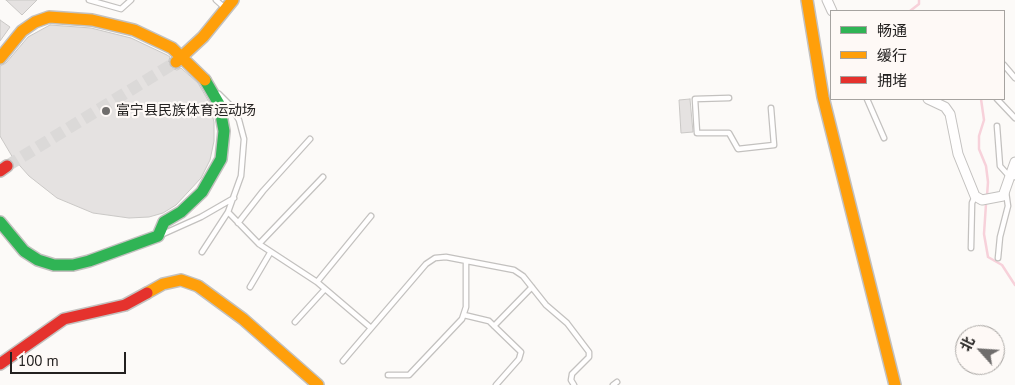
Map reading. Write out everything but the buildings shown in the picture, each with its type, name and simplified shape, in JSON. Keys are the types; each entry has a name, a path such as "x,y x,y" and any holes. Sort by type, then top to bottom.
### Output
{"street":[{"path":"807,0 823,97 895,385"},
{"path":"180,59 203,37 230,4"},
{"path":"0,58 16,36 28,26 49,17 106,22 134,30 159,42 210,86 219,104 223,122 224,141 221,159 213,176 202,192 185,209 164,222 158,236 105,256 64,266 46,263 31,256 18,246 0,222"},
{"path":"930,100 945,107 950,114 958,154 976,196 982,200 999,199 1006,192 1015,162"},
{"path":"0,364 64,319 125,305 163,284 181,280 198,286 243,319 318,385"}],"lane":[{"path":"89,0 118,9 124,8 131,0"},
{"path":"216,0 230,4"},
{"path":"1005,66 1015,78"},
{"path":"202,252 228,212 235,197 244,157 242,129 229,104 210,86"},
{"path":"729,98 694,99 697,133 728,134 738,149 774,145 772,108"},
{"path":"867,100 884,138"},
{"path":"999,100 1015,118"},
{"path":"997,126 998,161 1002,170 1012,177"},
{"path":"238,223 263,191 310,139"},
{"path":"259,244 323,177"},
{"path":"998,258 1000,237 1008,206 1006,192"},
{"path":"971,248 972,203 976,196"},
{"path":"158,236 201,217 235,197"},
{"path":"228,212 270,253 317,282 371,328"},
{"path":"317,282 371,216"},
{"path":"250,287 270,253"},
{"path":"343,361 429,262 443,257 516,271 546,305 567,323 590,352 589,357 572,374 571,380 574,385"},
{"path":"388,375 407,376 412,374 464,315 466,261"},
{"path":"494,326 532,287"},
{"path":"295,322 325,288"},
{"path":"464,315 485,320 494,326 522,354 496,385"}],"waterway":[{"path":"911,10 919,4 919,0"},
{"path":"981,100 984,120 979,136 979,149 986,166 987,196"},
{"path":"986,204 984,234 988,257 1002,265 1015,285"}],"tunnel":[{"path":"7,166 176,62"}],"traffic: fast":[{"path":"0,222 24,251 38,260 54,265 73,265 89,261 158,236 164,222 181,212 202,192 221,159 224,131 219,104 205,80"}],"traffic: slow":[{"path":"176,62 203,37 233,0"},
{"path":"807,0 823,97 895,385"},
{"path":"0,58 22,31 35,22 49,17 92,20 134,30 172,48 205,80"},
{"path":"147,293 163,284 181,280 198,286 243,319 318,385"}],"traffic: jam":[{"path":"0,171 7,166"},
{"path":"0,364 64,319 125,305 147,293"}],"place":[{"name":"富宁县民族体育运动场","path":"106,111"}]}
